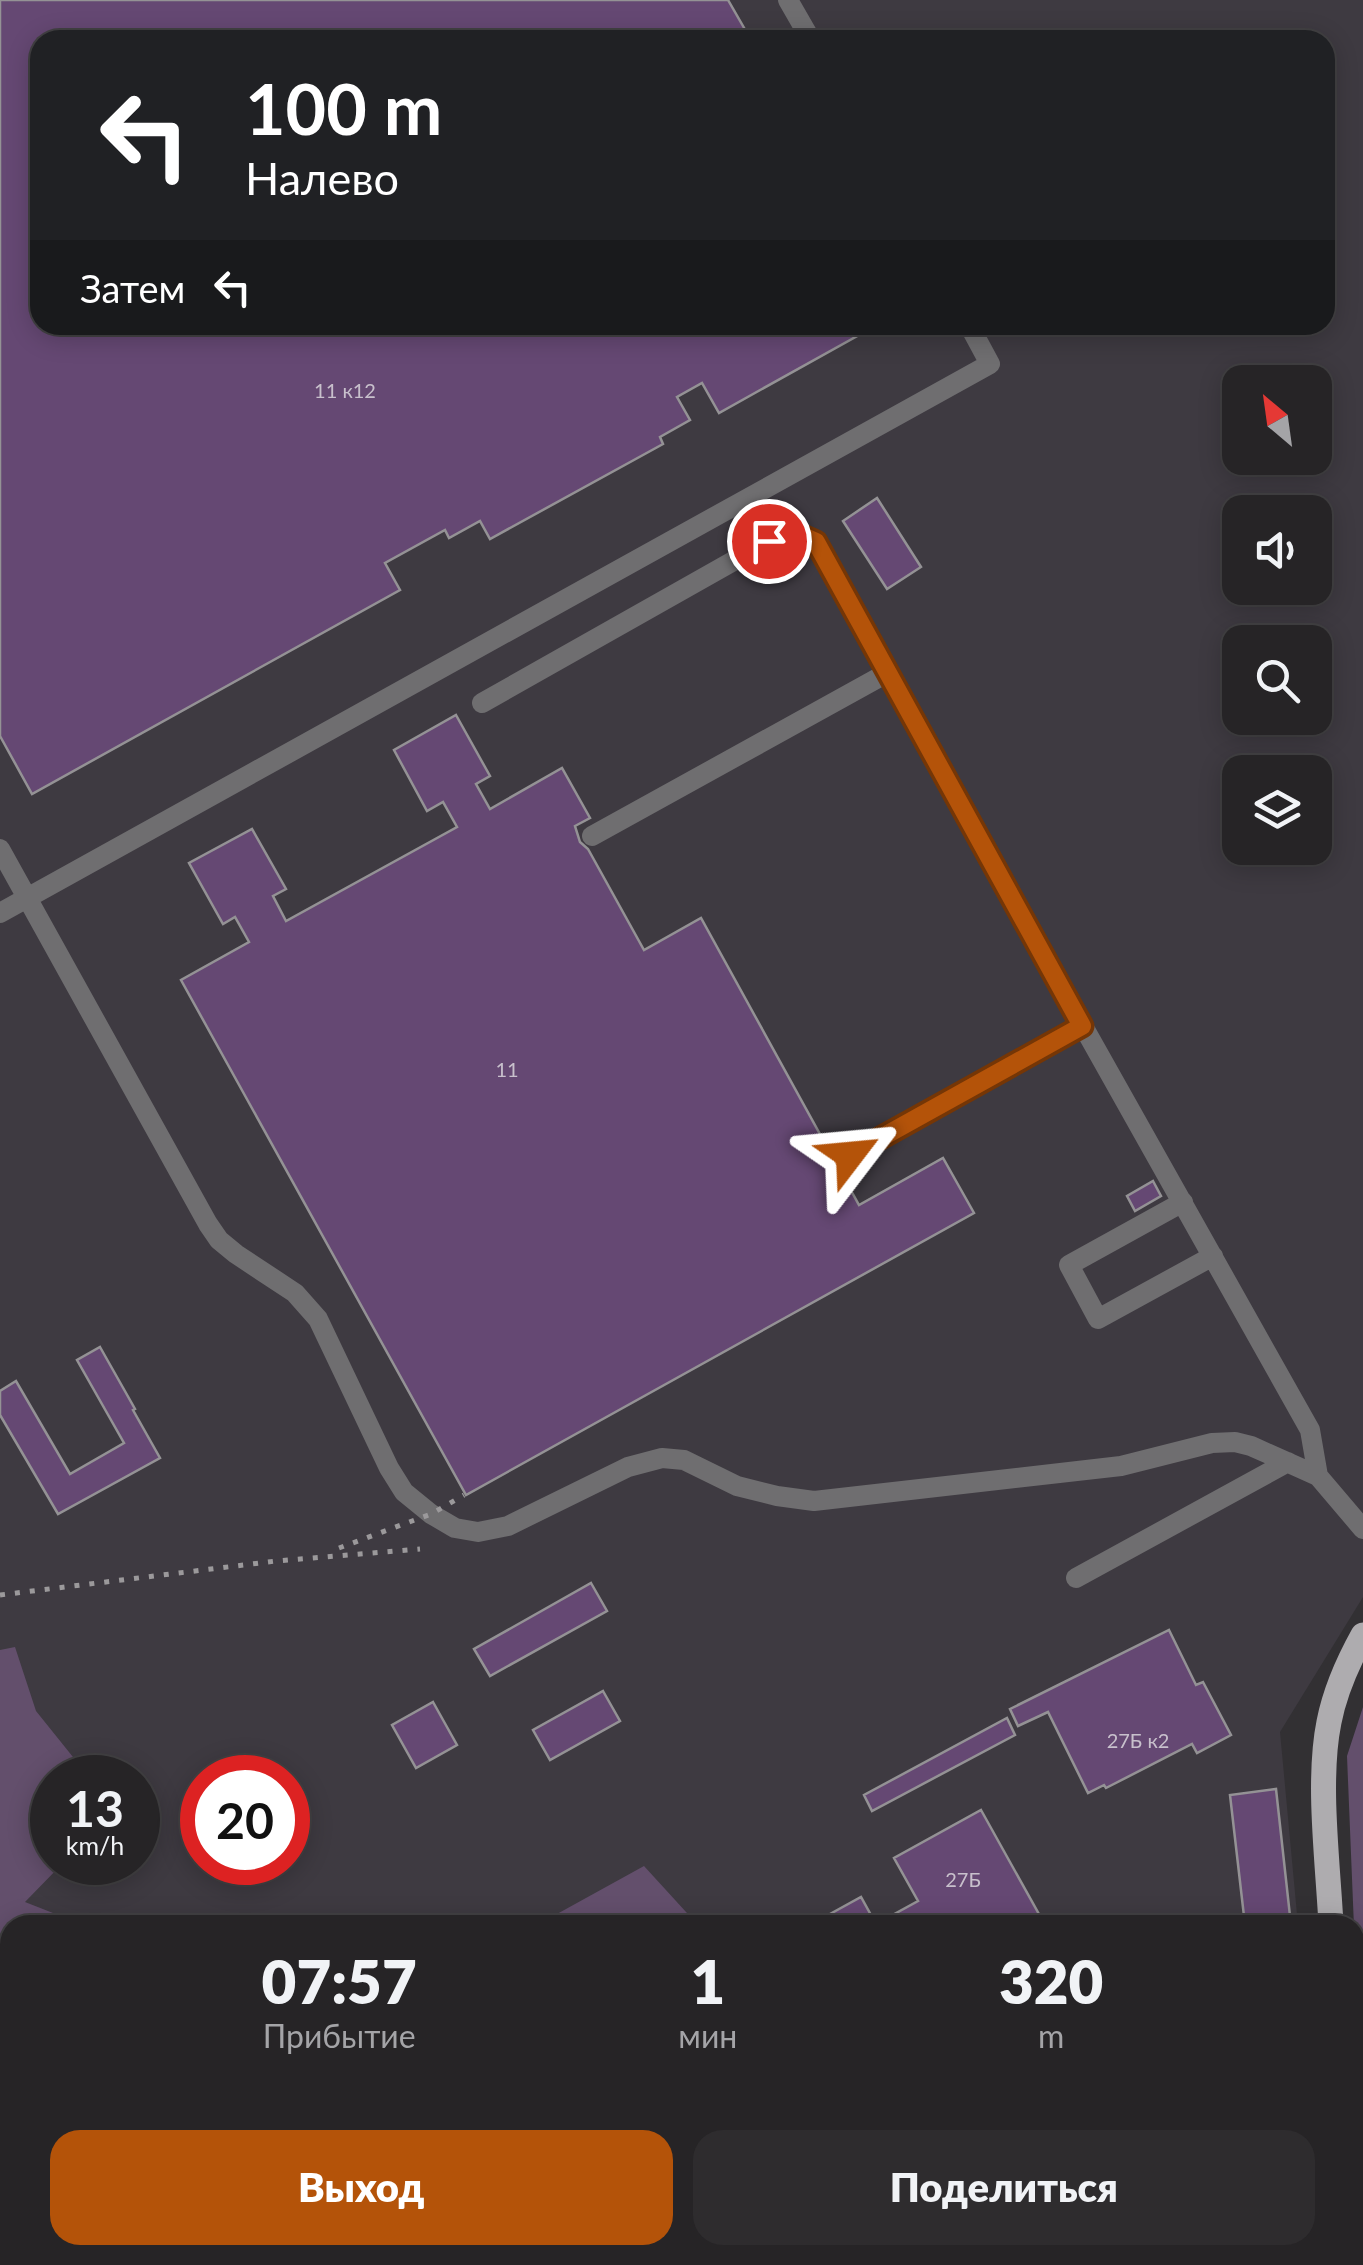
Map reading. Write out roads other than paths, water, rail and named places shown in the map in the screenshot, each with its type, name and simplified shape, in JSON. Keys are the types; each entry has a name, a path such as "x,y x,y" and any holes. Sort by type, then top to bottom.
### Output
{"main road":[{"path":"1331,1915 1324,1778 1328,1724 1339,1685 1363,1635"}],"lane":[{"path":"788,0 804,30"},
{"path":"0,913 990,364 974,335"},
{"path":"482,703 769,541 796,533 816,542 1310,1430 1318,1476"},
{"path":"592,836 888,673"},
{"path":"0,849 219,1240 295,1293 318,1318 404,1492 455,1528 478,1532 508,1526 628,1467 662,1458 684,1460 737,1486 814,1501 1121,1466 1212,1443 1235,1442 1318,1476 1363,1528"},
{"path":"850,1155 1082,1026"},
{"path":"1183,1202 1068,1265 1098,1319 1213,1256"},
{"path":"1076,1578 1288,1462"},
{"path":"265,2265 293,2265"}],"railway":[{"path":"339,1548 431,1514 464,1495"},
{"path":"0,1595 276,1561 420,1549"}]}
